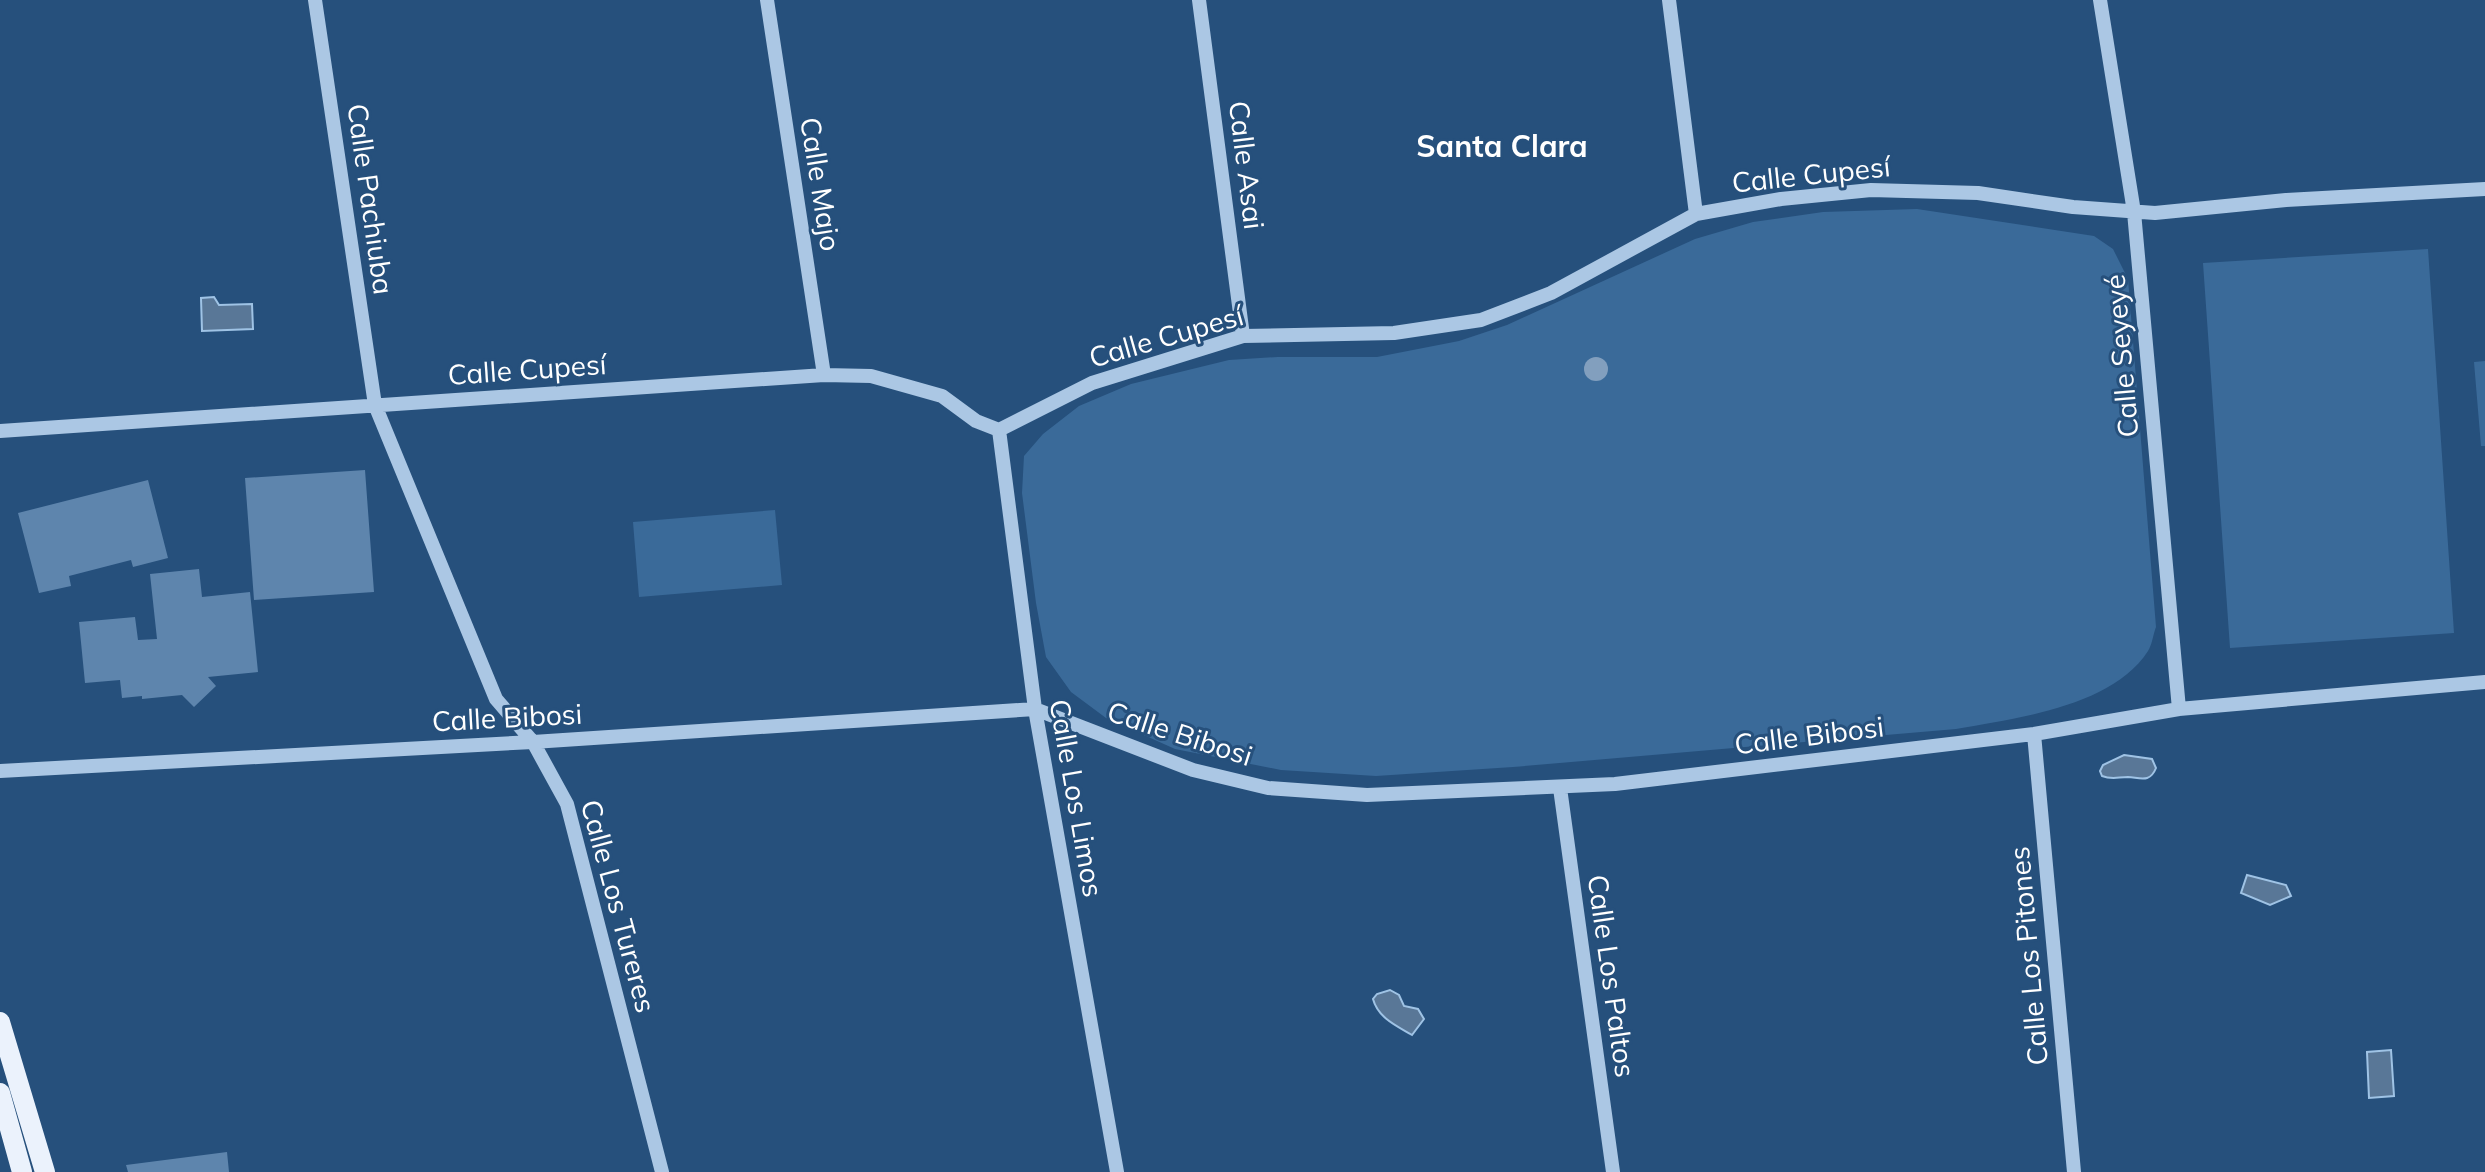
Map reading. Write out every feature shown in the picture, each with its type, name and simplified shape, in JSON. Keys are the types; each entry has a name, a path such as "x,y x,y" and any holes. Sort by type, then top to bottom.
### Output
{"main road":[{"path":"0,1022 45,1172"},
{"path":"0,1094 22,1172"}],"street":[{"name":"Calle Pachiuba","path":"315,0 375,405"},
{"name":"Calle Majo","path":"767,0 824,375"},
{"name":"Calle Asai","path":"1199,0 1243,336"},
{"path":"1669,0 1696,214"},
{"name":"Calle Seyeyé","path":"2100,0 2134,212 2179,709"},
{"name":"Calle Cupesí","path":"0,431 824,375 871,376 942,396 976,421 999,430 1092,383 1243,336 1394,333 1481,320 1551,293 1696,214 1781,199 1871,190 1978,193 2073,207 2155,213 2286,200 2485,189"},
{"name":"Calle Los Tureres","path":"375,405 496,699 533,742 567,804 662,1172"},
{"name":"Calle Los Limos","path":"999,430 1035,709 1117,1172"},
{"name":"Calle Bibosi","path":"0,771 533,742 1035,709 1193,770 1268,788 1367,795 1615,784 2034,734 2179,709 2485,682"},
{"name":"Calle Los Pitones","path":"2034,734 2074,1172"},
{"name":"Calle Los Paltos","path":"1560,788 1613,1172"}],"shaded area":[{"path":"1917,209 2094,236 2113,249 2128,279 2156,627 2148,651 2132,670 2111,685 2061,707 1956,729 1376,776 1281,770 1175,749 1106,718 1071,692 1046,657 1022,493 1024,456 1043,434 1079,406 1131,384 1229,360 1377,357 1459,341 1507,325 1695,239 1753,222 1823,212"},
{"path":"2428,249 2454,633 2230,648 2203,263"},
{"path":"214,297 219,305 252,304 253,329 202,331 201,298"},
{"path":"2485,361 2485,446 2481,446 2474,362"},
{"path":"775,510 782,585 639,597 633,522"},
{"path":"2124,755 2152,759 2156,768 2151,776 2145,778 2102,776 2100,771 2103,765"},
{"path":"2247,875 2286,885 2291,896 2270,905 2241,893"},
{"path":"1390,990 1399,995 1404,1006 1418,1009 1424,1019 1412,1035 1389,1021 1375,1006 1373,999 1377,994"},
{"path":"2391,1050 2394,1096 2369,1098 2367,1052"}],"building":[{"path":"365,470 374,592 254,600 245,478"},
{"path":"148,480 168,558 133,567 131,560 69,576 71,586 39,593 18,513"},
{"path":"199,569 202,597 250,592 258,672 208,677 216,686 194,707 182,695 122,698 120,680 85,683 79,622 135,617 138,640 157,639 150,574"},
{"path":"227,1152 229,1172 128,1172 126,1165"}],"district":[{"name":"Santa Clara","path":"1502,146"}]}
